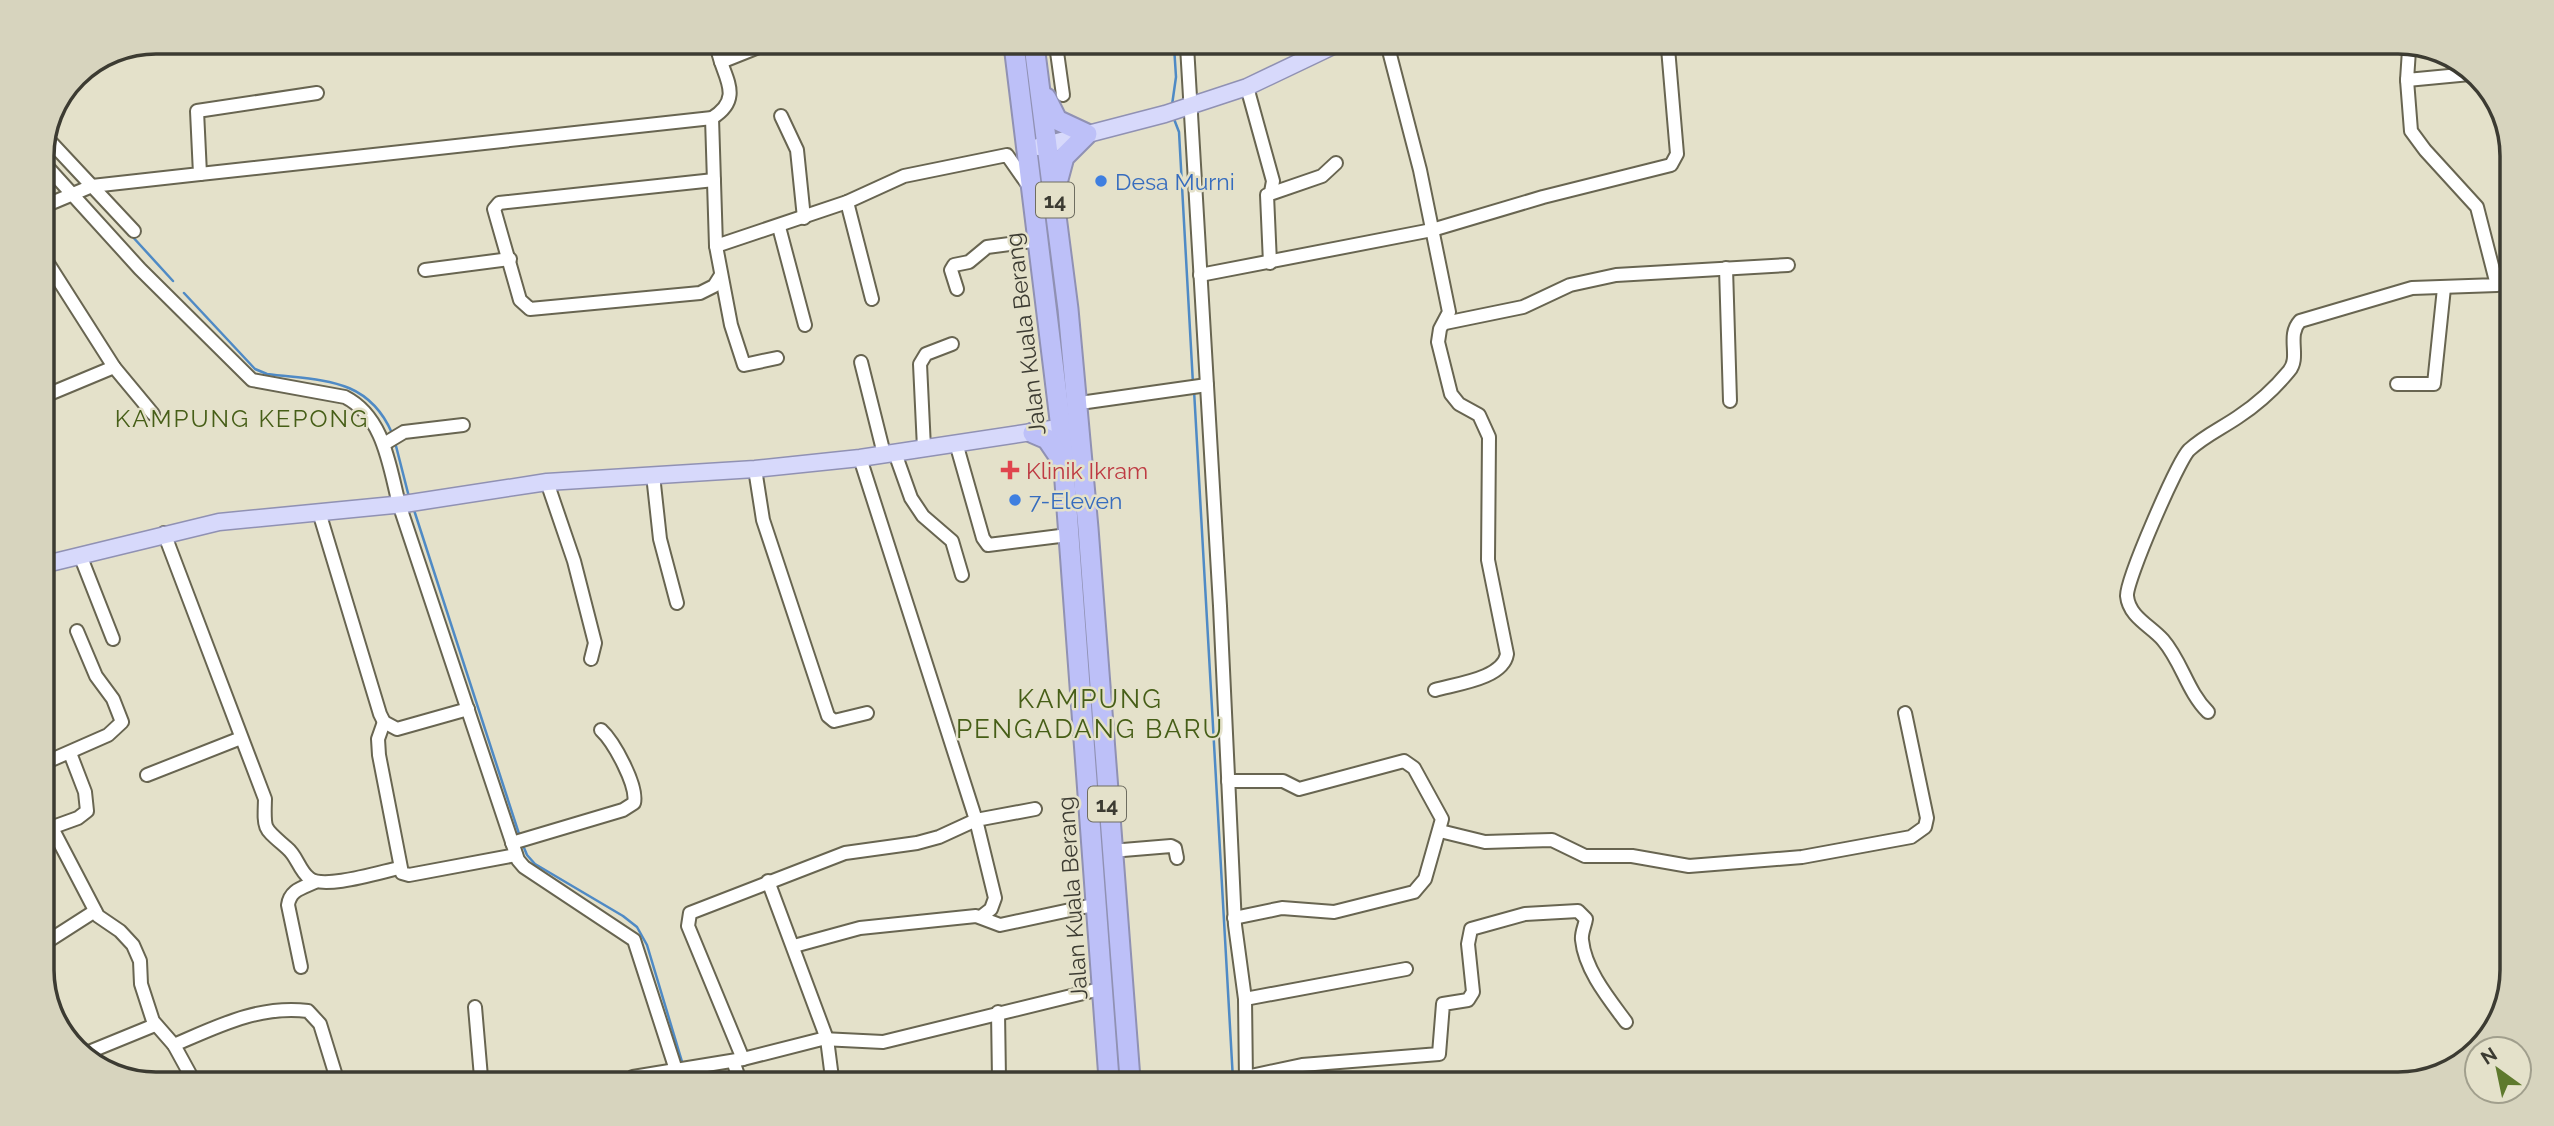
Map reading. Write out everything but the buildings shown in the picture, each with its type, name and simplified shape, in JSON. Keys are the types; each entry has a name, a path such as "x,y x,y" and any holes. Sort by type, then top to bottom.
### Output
{"highway":[{"path":"1015,55 1028,59 1028,54"},
{"name":"Jalan Kuala Berang","path":"1035,54 1049,144 1068,309 1079,339 1073,417 1065,472 1109,1072"},
{"name":"Jalan Kuala Berang","path":"1015,55 1056,389 1073,417 1093,477 1088,528 1129,1072"},
{"path":"1036,68 1047,103 1057,120 1087,134 1071,148 1059,169 1057,219"},
{"path":"1056,389 1050,410 1032,429 1052,445 1065,472"}],"main road":[{"path":"1027,150 1187,107 1247,87 1315,54"},
{"path":"54,562 164,533 219,522 420,502 547,482 755,469 860,458 1032,429 1073,417"}],"street":[{"path":"54,202 91,186 712,118 727,102 730,82 719,54"},
{"path":"721,62 741,54"},
{"path":"1057,54 1063,95"},
{"path":"1187,54 1187,107 1200,275 1203,386 1234,918 1245,999 1246,1072"},
{"path":"1390,54 1449,312 1440,329 1438,342 1451,394 1459,404 1479,415 1489,437 1488,560 1507,654 1502,665 1491,673 1435,690"},
{"path":"1200,275 1432,230 1543,197 1671,165 1677,154 1669,54"},
{"path":"2208,712 2190,691 2164,641 2136,615 2127,596 2133,569 2184,456 2210,433 2247,410 2288,372 2293,360 2292,334 2300,321 2392,292 2426,286 2444,288 2497,285 2477,207 2411,131 2407,80 2409,55"},
{"path":"2407,80 2460,75"},
{"path":"1247,87 1273,181 1265,202 1270,263"},
{"path":"200,174 197,111 317,93"},
{"path":"781,116 797,150 804,218"},
{"path":"712,118 716,246 744,365 777,358"},
{"path":"54,146 134,231"},
{"path":"716,246 847,202 904,176 1007,155 1033,194"},
{"path":"1271,192 1322,176 1336,163"},
{"path":"54,174 252,380 345,397 358,403 368,416 384,444 468,709 524,867 634,940 682,1068"},
{"path":"714,180 499,203 495,209 520,300 530,309 700,293 714,286 721,275"},
{"path":"847,202 872,299"},
{"path":"779,227 805,325"},
{"path":"957,289 951,270 954,265 969,262 987,247 1039,240"},
{"path":"425,270 510,259"},
{"path":"1445,323 1522,307 1550,292 1594,279 1645,272 1788,265"},
{"path":"1726,268 1730,401"},
{"path":"54,273 114,367 153,414"},
{"path":"2397,384 2434,384 2444,288"},
{"path":"924,448 920,364 926,354 952,344"},
{"path":"861,362 890,453 911,498 923,516 952,541 962,575"},
{"path":"54,392 114,367"},
{"path":"1073,417 1203,386"},
{"path":"384,444 404,432 463,425"},
{"path":"956,443 983,538 988,545 1068,535"},
{"path":"794,946 860,928 982,916 991,909 995,898 976,820 860,458"},
{"path":"755,469 764,520 828,716 834,721 867,713"},
{"path":"653,475 660,539 677,603"},
{"path":"547,482 574,561 595,643 591,659"},
{"path":"319,512 370,687 384,722 397,729 468,709"},
{"path":"164,533 265,799 264,826 274,840 286,847 303,872 315,883"},
{"path":"80,555 113,639"},
{"path":"54,759 108,736 122,722 113,699 96,676 77,631"},
{"path":"1440,831 1485,842 1552,840 1586,856 1632,856 1689,866 1802,857 1911,837 1925,827 1927,818 1905,713"},
{"path":"384,722 378,739 379,755 399,868 409,875 518,845 623,810 634,803 634,790 614,747 601,730"},
{"path":"147,775 241,738"},
{"path":"54,827 78,818 87,811 85,792 70,753"},
{"path":"1228,781 1283,781 1299,789 1404,761 1410,762 1440,812 1440,831 1425,879 1413,892 1334,912 1282,908 1234,918"},
{"path":"739,1072 738,1060 687,920 690,913 845,853 939,837 976,820 1035,809"},
{"path":"54,842 95,911 127,937 138,953 144,997 155,1025 174,1045 189,1072"},
{"path":"1111,851 1171,846 1175,848 1177,858"},
{"path":"301,967 289,897 295,891 315,883 322,884 399,868"},
{"path":"768,881 827,1039 831,1072"},
{"path":"982,916 993,925 1000,925 1098,904"},
{"path":"54,937 95,911"},
{"path":"1271,1072 1289,1067 1439,1054 1443,1004 1468,1000 1473,992 1468,944 1471,929 1525,914 1578,911 1583,914 1586,924 1581,935 1583,947 1603,990 1626,1022"},
{"path":"1245,999 1406,969"},
{"path":"660,1072 738,1060 827,1039 883,1042 1104,988"},
{"path":"475,1007 481,1072"},
{"path":"174,1045 231,1020 255,1013 308,1011 320,1024 335,1072"},
{"path":"998,1012 999,1072"},
{"path":"93,1050 155,1025"}],"waterway":[{"path":"1172,105 1176,77 1175,54"},
{"path":"1174,119 1179,132 1193,384"},
{"path":"131,235 173,281"},
{"path":"184,293 255,369 267,374 323,381 355,391 382,414 392,433"},
{"path":"1194,390 1233,1072"},
{"path":"396,446 409,497"},
{"path":"414,510 520,837"},
{"path":"522,843 535,864 637,927 647,945 683,1065"}],"place":[{"name":"Desa Murni","path":"1101,181"},
{"name":"Klinik Ikram","path":"1010,470"},
{"name":"7-Eleven","path":"1015,500"}],"district":[{"name":"KAMPUNG KEPONG","path":"242,418"},
{"name":"KAMPUNG PENGADANG BARU","path":"1090,714"}]}
